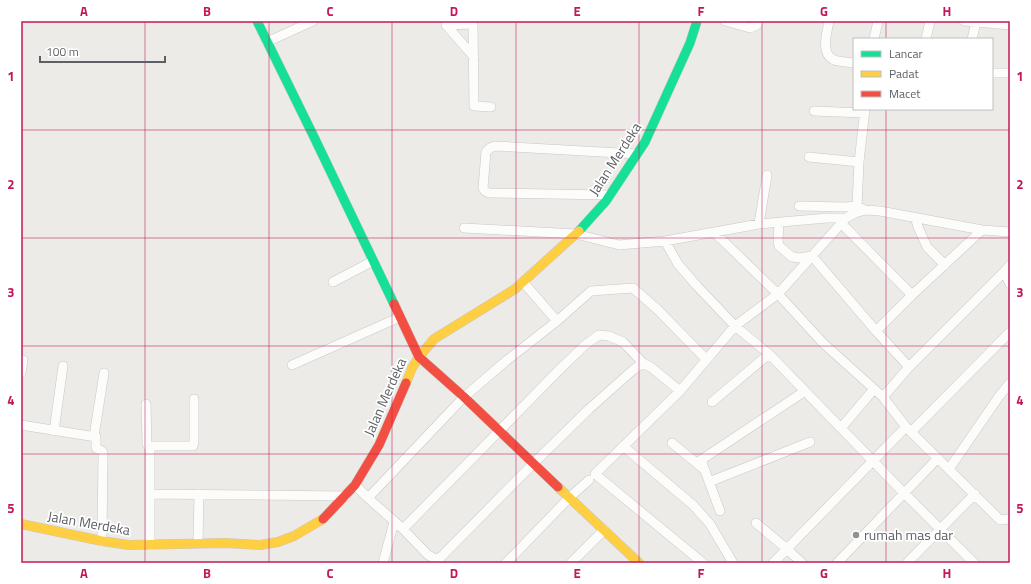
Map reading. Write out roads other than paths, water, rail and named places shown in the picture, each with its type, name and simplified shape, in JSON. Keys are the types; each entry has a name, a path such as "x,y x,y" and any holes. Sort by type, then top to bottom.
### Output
{"street":[{"path":"257,21 419,357 464,397 638,563"},
{"path":"267,42 313,21"},
{"name":"Jalan Merdeka","path":"21,524 102,541 129,545 225,543 260,545 278,542 294,536 323,519 355,485 379,445 412,368 434,339 509,293 576,234 610,196 645,142 690,43 697,21"},
{"path":"725,21 750,28 757,25 759,21"},
{"path":"829,21 825,46 828,55 834,60 853,63"},
{"path":"874,38 878,21"},
{"path":"926,38 930,21"},
{"path":"964,21 1010,25"},
{"path":"972,38 976,22"},
{"path":"446,23 474,57"},
{"path":"446,23 473,24 474,106 490,107"},
{"path":"993,72 1010,73"},
{"path":"814,110 865,111 859,162 861,208"},
{"path":"610,196 489,193 483,188 486,152 495,146 637,154"},
{"path":"809,156 859,162"},
{"path":"759,224 767,174"},
{"path":"799,206 861,208 982,230 1010,232"},
{"path":"703,563 595,474 680,392 735,326 778,294 844,220 861,208"},
{"path":"915,217 918,228 927,247 945,265"},
{"path":"464,228 576,234 619,244 665,241 759,224 827,218 844,220 912,295"},
{"path":"779,223 778,242 786,253 792,257 800,258 812,256"},
{"path":"876,331 912,295 982,230"},
{"path":"715,233 778,294 823,343 883,397 908,429 1000,520 1010,519"},
{"path":"665,241 678,264 735,326 769,354 872,461 974,563"},
{"path":"812,256 909,368"},
{"path":"333,282 373,261"},
{"path":"1007,268 1010,284"},
{"path":"883,397 909,368 1007,268"},
{"path":"522,282 558,321"},
{"path":"368,498 464,397 506,361 558,321 591,291 633,288 657,309 706,359"},
{"path":"292,365 400,317"},
{"path":"773,563 872,461 908,429 1010,332"},
{"path":"403,529 560,369 585,345 599,335 609,336 623,342 643,363 652,368 680,392"},
{"path":"712,402 769,354"},
{"path":"21,373 23,360"},
{"path":"355,485 403,529 428,559 440,561 534,463 589,409 643,363"},
{"path":"54,431 63,366"},
{"path":"102,541 103,453 96,448 96,437 94,436 104,373"},
{"path":"949,469 1000,395 1010,383"},
{"path":"841,428 874,389"},
{"path":"720,511 701,460 805,391"},
{"path":"150,448 153,446 193,446 194,399"},
{"path":"146,404 147,444 150,448 150,545"},
{"path":"21,425 94,436"},
{"path":"709,482 810,442"},
{"path":"672,443 705,470"},
{"path":"623,446 693,505 710,524 732,563"},
{"path":"836,563 938,458"},
{"path":"506,563 570,497 589,480"},
{"path":"150,494 346,496"},
{"path":"198,543 199,494"},
{"path":"907,563 975,494"},
{"path":"383,563 394,522"},
{"path":"756,523 787,548 802,563"},
{"path":"571,563 604,530"}],"place":[{"name":"rumah mas dar","path":"856,535"}]}
